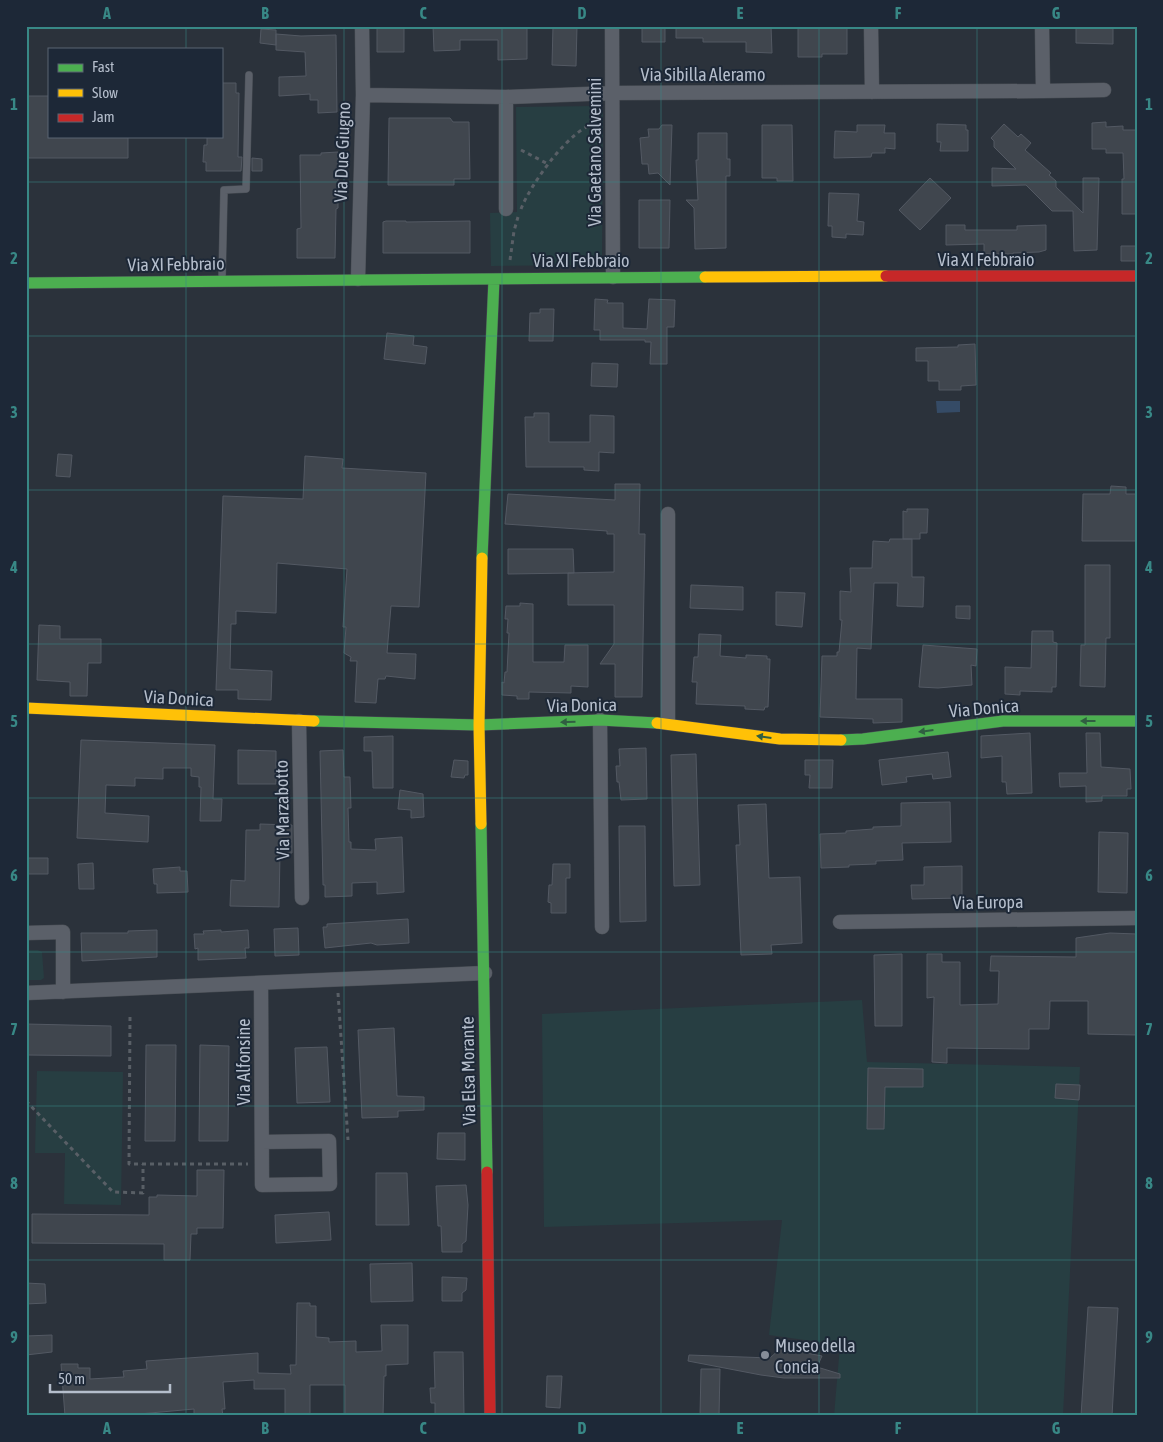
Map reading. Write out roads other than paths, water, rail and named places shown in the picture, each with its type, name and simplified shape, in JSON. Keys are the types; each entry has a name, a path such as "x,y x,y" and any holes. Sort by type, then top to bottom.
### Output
{"street":[{"name":"Via Due Giugno","path":"358,279 363,95 362,26"},
{"name":"Via Gaetano Salvemini","path":"612,26 613,277"},
{"path":"871,26 872,92"},
{"path":"1042,26 1043,91"},
{"name":"Via Sibilla Aleramo","path":"363,95 506,97 613,93 1104,90"},
{"path":"506,97 506,209"},
{"name":"Via XI Febbraio","path":"26,283 613,277 1137,276"},
{"name":"Via Elsa Morante","path":"490,1416 485,973 479,725 481,574 494,279"},
{"path":"668,514 668,723"},
{"name":"Via Donica","path":"26,708 299,720 479,725 600,720 668,723 780,739 824,741 863,739 1003,721 1137,721"},
{"name":"Via Marzabotto","path":"299,720 302,898"},
{"path":"600,720 602,927"},
{"name":"Via Europa","path":"840,922 1137,918"},
{"path":"26,933 63,932 63,992"},
{"path":"26,993 485,973"},
{"name":"Via Alfonsine","path":"261,983 262,1185 330,1184 329,1141 262,1142"}],"lane":[{"path":"222,280 224,190 246,189 249,75"}],"water":[{"path":"936,401 960,401 960,412 937,413"}],"place":[{"name":"Museo della Concia","path":"765,1355"}]}
